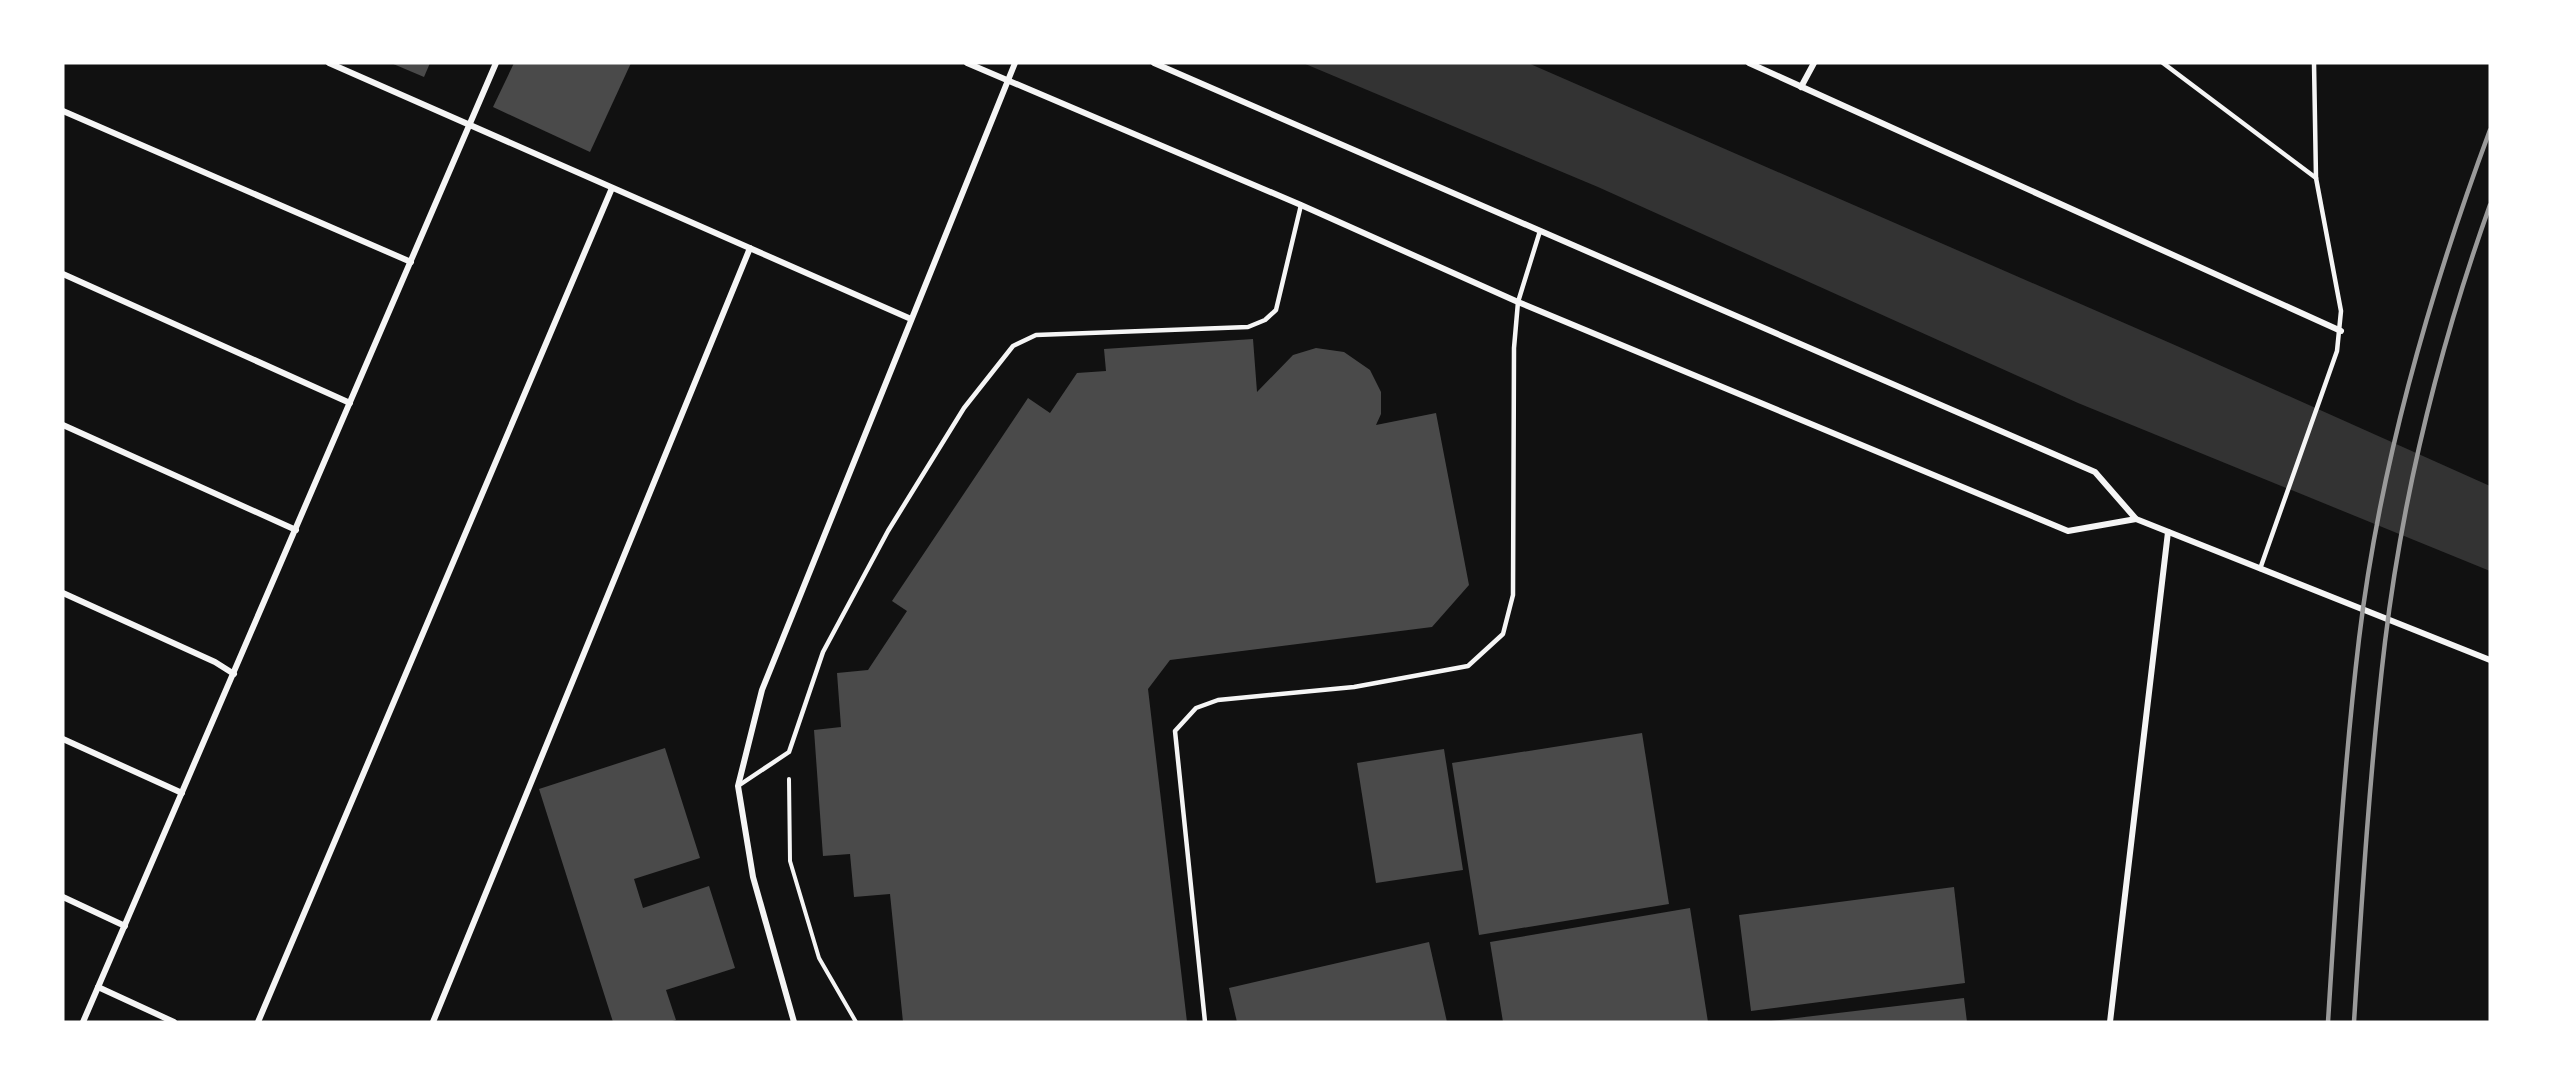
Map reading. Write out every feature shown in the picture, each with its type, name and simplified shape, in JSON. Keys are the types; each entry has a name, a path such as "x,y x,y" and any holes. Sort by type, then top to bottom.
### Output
{"street":[{"path":"329,63 911,319"},
{"path":"83,1022 496,63"},
{"path":"967,63 1301,205 1518,302 2068,531 2136,519"},
{"path":"794,1022 753,877 738,786 762,690 1015,63"},
{"path":"1154,63 2095,472 2136,519 2490,660"},
{"path":"1749,63 2341,331"},
{"path":"1801,87 1814,63"},
{"path":"63,111 411,262"},
{"path":"258,1022 612,188"},
{"path":"433,1022 750,248"},
{"path":"63,274 351,403"},
{"path":"63,425 296,530"},
{"path":"2110,1022 2168,532"},
{"path":"63,593 215,662 234,674"},
{"path":"63,739 182,793"},
{"path":"63,897 125,926"},
{"path":"98,987 174,1022"}],"lane":[{"path":"2163,63 2316,178"},
{"path":"2260,569 2337,351 2341,331 2341,311 2316,178 2314,63"},
{"path":"738,786 789,752 823,652 888,531 964,408 1013,346 1036,335 1248,327 1265,320 1276,310 1301,205"},
{"path":"1205,1022 1175,731 1196,708 1218,700 1354,687 1468,666 1503,634 1513,596 1514,348 1518,302 1540,231"}],"path":[{"path":"789,752 790,861 819,958 856,1022"}],"shaded area":[{"path":"1303,63 1528,63 2177,346 2490,486 2490,571 2078,403 1598,187"}],"building":[{"path":"391,63 430,63 424,77"},
{"path":"514,63 631,63 590,152 493,107"},
{"path":"1253,339 1257,392 1293,355 1316,348 1344,352 1370,370 1381,392 1381,414 1376,425 1436,413 1469,585 1432,627 1170,660 1148,689 1187,1022 903,1022 890,894 854,897 850,854 823,856 814,730 841,727 837,673 868,670 907,611 892,601 1028,398 1050,413 1077,373 1106,371 1104,349"},
{"path":"1642,733 1669,904 1479,935 1452,763"},
{"path":"665,748 700,858 634,879 643,908 709,886 735,968 666,990 676,1020 613,1022 539,789"},
{"path":"1444,749 1463,870 1376,883 1357,763"},
{"path":"1954,887 1965,983 1751,1011 1739,915"},
{"path":"1690,908 1708,1022 1503,1022 1490,942"},
{"path":"1429,942 1447,1022 1237,1022 1229,988"},
{"path":"1964,998 1967,1022 1771,1022 1771,1021"}],"railway":[{"path":"2328,1022 2349,734 2368,574 2394,444 2427,317 2490,130"},
{"path":"2354,1022 2363,879 2380,689 2402,531 2440,366 2490,205"}]}
